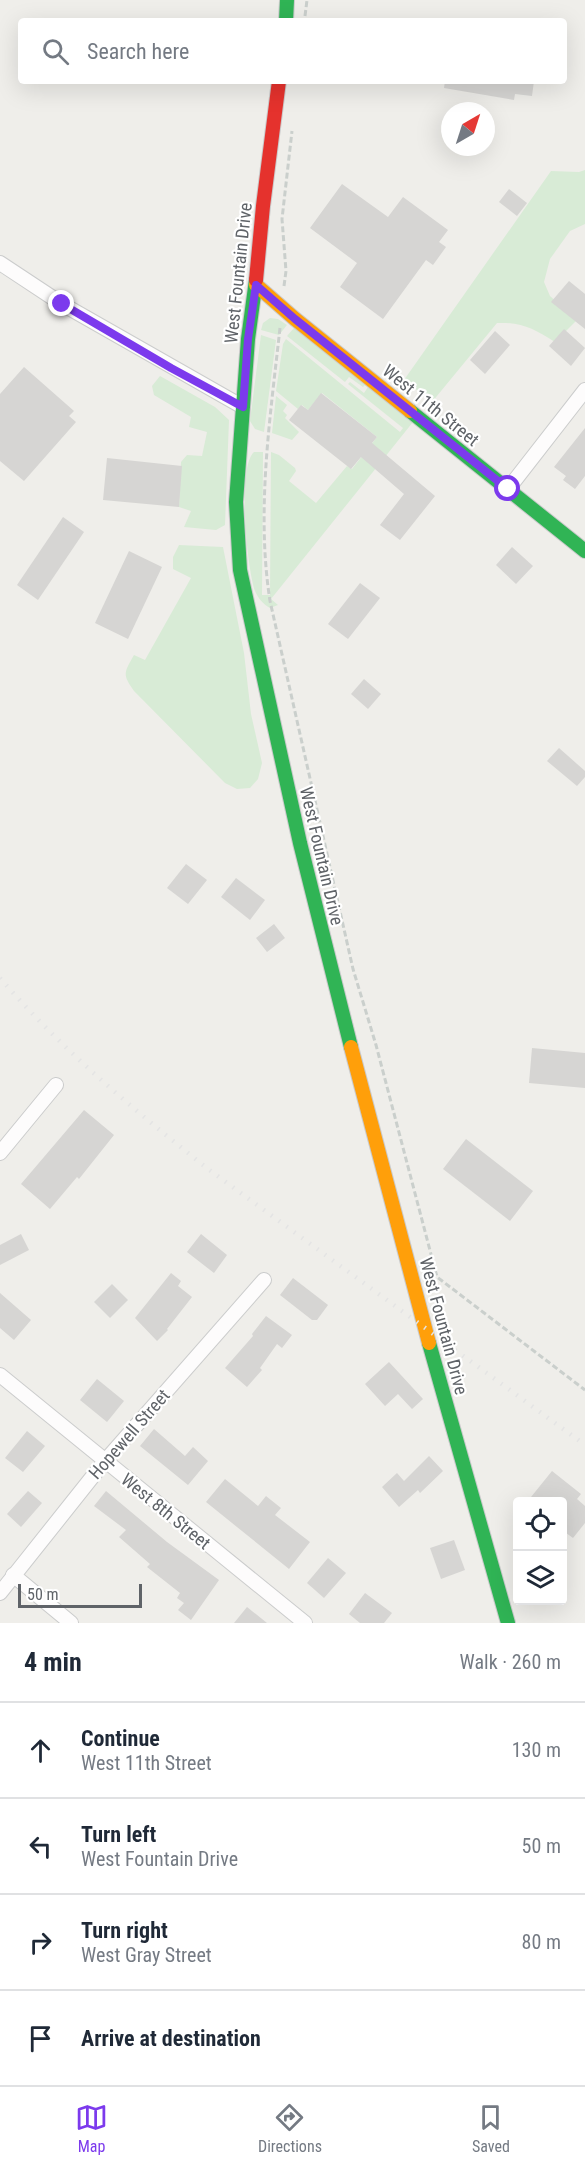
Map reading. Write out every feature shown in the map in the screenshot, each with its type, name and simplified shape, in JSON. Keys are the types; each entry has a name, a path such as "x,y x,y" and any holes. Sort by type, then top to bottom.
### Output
{"street":[{"path":"286,18 287,0"},
{"name":"West Fountain Drive","path":"279,84 248,339 236,502 240,570 268,703 363,1095 433,1357 508,1623"},
{"path":"0,263 62,304 243,407"},
{"name":"West 11th Street","path":"256,285 295,319 585,551"},
{"path":"508,489 585,390"},
{"path":"0,1153 56,1085"},
{"name":"Hopewell Street","path":"0,1593 105,1461 264,1280"},
{"name":"West 8th Street","path":"0,1375 305,1623"},
{"path":"13,1575 70,1623"}],"path":[{"path":"304,18 307,0"},
{"path":"284,290 286,271 282,219 292,129"},
{"path":"279,334 271,402 264,500 264,554 270,601 353,969 376,1046 437,1277 585,1389"}],"green space":[{"path":"585,170 585,224 570,231 550,259 544,282 550,296 577,320 555,342 528,327 497,323 432,402 404,380 551,171 579,172"},
{"path":"270,318 278,319 287,325 279,335 261,330 263,323"},
{"path":"294,328 365,385 363,387 349,377 345,382 287,336"},
{"path":"261,335 276,340 264,432 255,429 250,421"},
{"path":"286,339 400,432 403,428 348,384 350,382 364,393 368,387 413,422 271,599 278,605 270,608 261,601 255,591 249,562 245,497 249,461 254,452 263,452 262,595 270,595 271,452 279,455 295,468 296,471 289,481 316,503 347,466 352,469 377,437 322,393 308,410 302,405 298,409 276,391 283,344"},
{"path":"160,376 215,407 229,420 225,525 216,530 184,527 191,511 179,507 181,462 187,455 202,456 207,432 189,427 191,417 154,395 152,386"},
{"path":"276,396 287,405 283,411 287,415 285,418 299,432 292,440 272,433"},
{"path":"179,545 223,547 244,653 251,714 262,763 258,779 250,788 237,789 225,783 134,691 126,677 126,670 134,655 145,660 191,578 173,569 173,557"}],"building":[{"path":"445,84 534,84 532,96 515,94 514,100 444,88"},
{"path":"342,184 388,217 403,197 448,230 439,242 446,247 433,265 426,260 383,319 340,287 357,263 310,228"},
{"path":"509,189 527,203 517,216 499,202"},
{"path":"569,281 585,294 585,329 551,302"},
{"path":"564,329 585,348 571,366 549,346"},
{"path":"495,331 510,345 485,374 470,360"},
{"path":"24,367 74,411 69,416 76,422 24,481 0,461 0,394"},
{"path":"321,393 377,437 372,443 435,496 400,540 380,525 404,494 361,457 351,469 289,420 301,405 308,410"},
{"path":"585,428 585,476 575,489 563,480 566,476 554,467"},
{"path":"107,458 182,466 179,507 103,500"},
{"path":"63,517 84,532 38,600 17,585"},
{"path":"512,547 533,566 516,584 496,565"},
{"path":"129,551 162,567 128,639 95,623"},
{"path":"360,583 380,598 348,639 328,624"},
{"path":"364,679 381,694 368,709 351,694"},
{"path":"559,748 585,771 585,777 577,786 547,761"},
{"path":"186,864 207,880 188,904 167,888"},
{"path":"236,878 265,900 250,920 221,897"},
{"path":"274,924 285,938 267,952 256,938"},
{"path":"532,1048 585,1053 585,1088 529,1083"},
{"path":"84,1110 114,1135 79,1179 77,1177 50,1209 21,1184"},
{"path":"466,1139 533,1191 510,1221 443,1169"},
{"path":"21,1234 29,1250 0,1265 0,1245"},
{"path":"201,1234 227,1255 214,1273 187,1252"},
{"path":"171,1273 181,1281 178,1286 192,1297 157,1341 135,1318"},
{"path":"293,1278 328,1305 317,1320 312,1320 280,1295"},
{"path":"112,1284 128,1300 110,1318 94,1302"},
{"path":"0,1293 31,1320 14,1340 0,1328"},
{"path":"266,1316 292,1335 282,1348 277,1344 260,1368 262,1370 247,1387 225,1368 253,1336 252,1334"},
{"path":"389,1362 423,1399 412,1409 398,1394 385,1406 365,1384"},
{"path":"97,1379 124,1401 107,1422 80,1400"},
{"path":"154,1429 185,1456 193,1447 208,1461 188,1485 140,1446"},
{"path":"27,1431 45,1446 23,1472 5,1458"},
{"path":"429,1456 443,1471 420,1493 418,1490 399,1507 382,1487 397,1473 404,1481"},
{"path":"552,1471 581,1494 577,1499 585,1506 585,1523 573,1538 567,1534 567,1497 531,1497"},
{"path":"225,1479 258,1506 266,1496 281,1508 275,1515 310,1542 289,1569 206,1502"},
{"path":"28,1491 42,1503 21,1527 7,1514"},
{"path":"106,1491 167,1542 219,1580 191,1620 178,1610 184,1603 177,1598 180,1593 147,1567 150,1564 119,1537 126,1530 94,1506"},
{"path":"454,1540 465,1570 441,1579 430,1548"},
{"path":"328,1558 346,1573 324,1598 307,1583"},
{"path":"365,1593 392,1613 384,1623 360,1623 349,1614"},
{"path":"247,1607 267,1623 234,1623"}],"railway":[{"path":"0,978 74,1055 208,1169 585,1445"}],"traffic: fast":[{"path":"286,18 287,0"},
{"path":"256,280 248,339 236,502 240,570 300,843 351,1047"},
{"path":"410,411 585,551"},
{"path":"429,1343 508,1623"}],"traffic: slow":[{"path":"256,285 410,411"},
{"path":"351,1047 429,1343"}],"traffic: jam":[{"path":"256,280 279,84"}],"route":[{"path":"62,304 243,407 248,339 256,285 295,319 508,489"}]}
